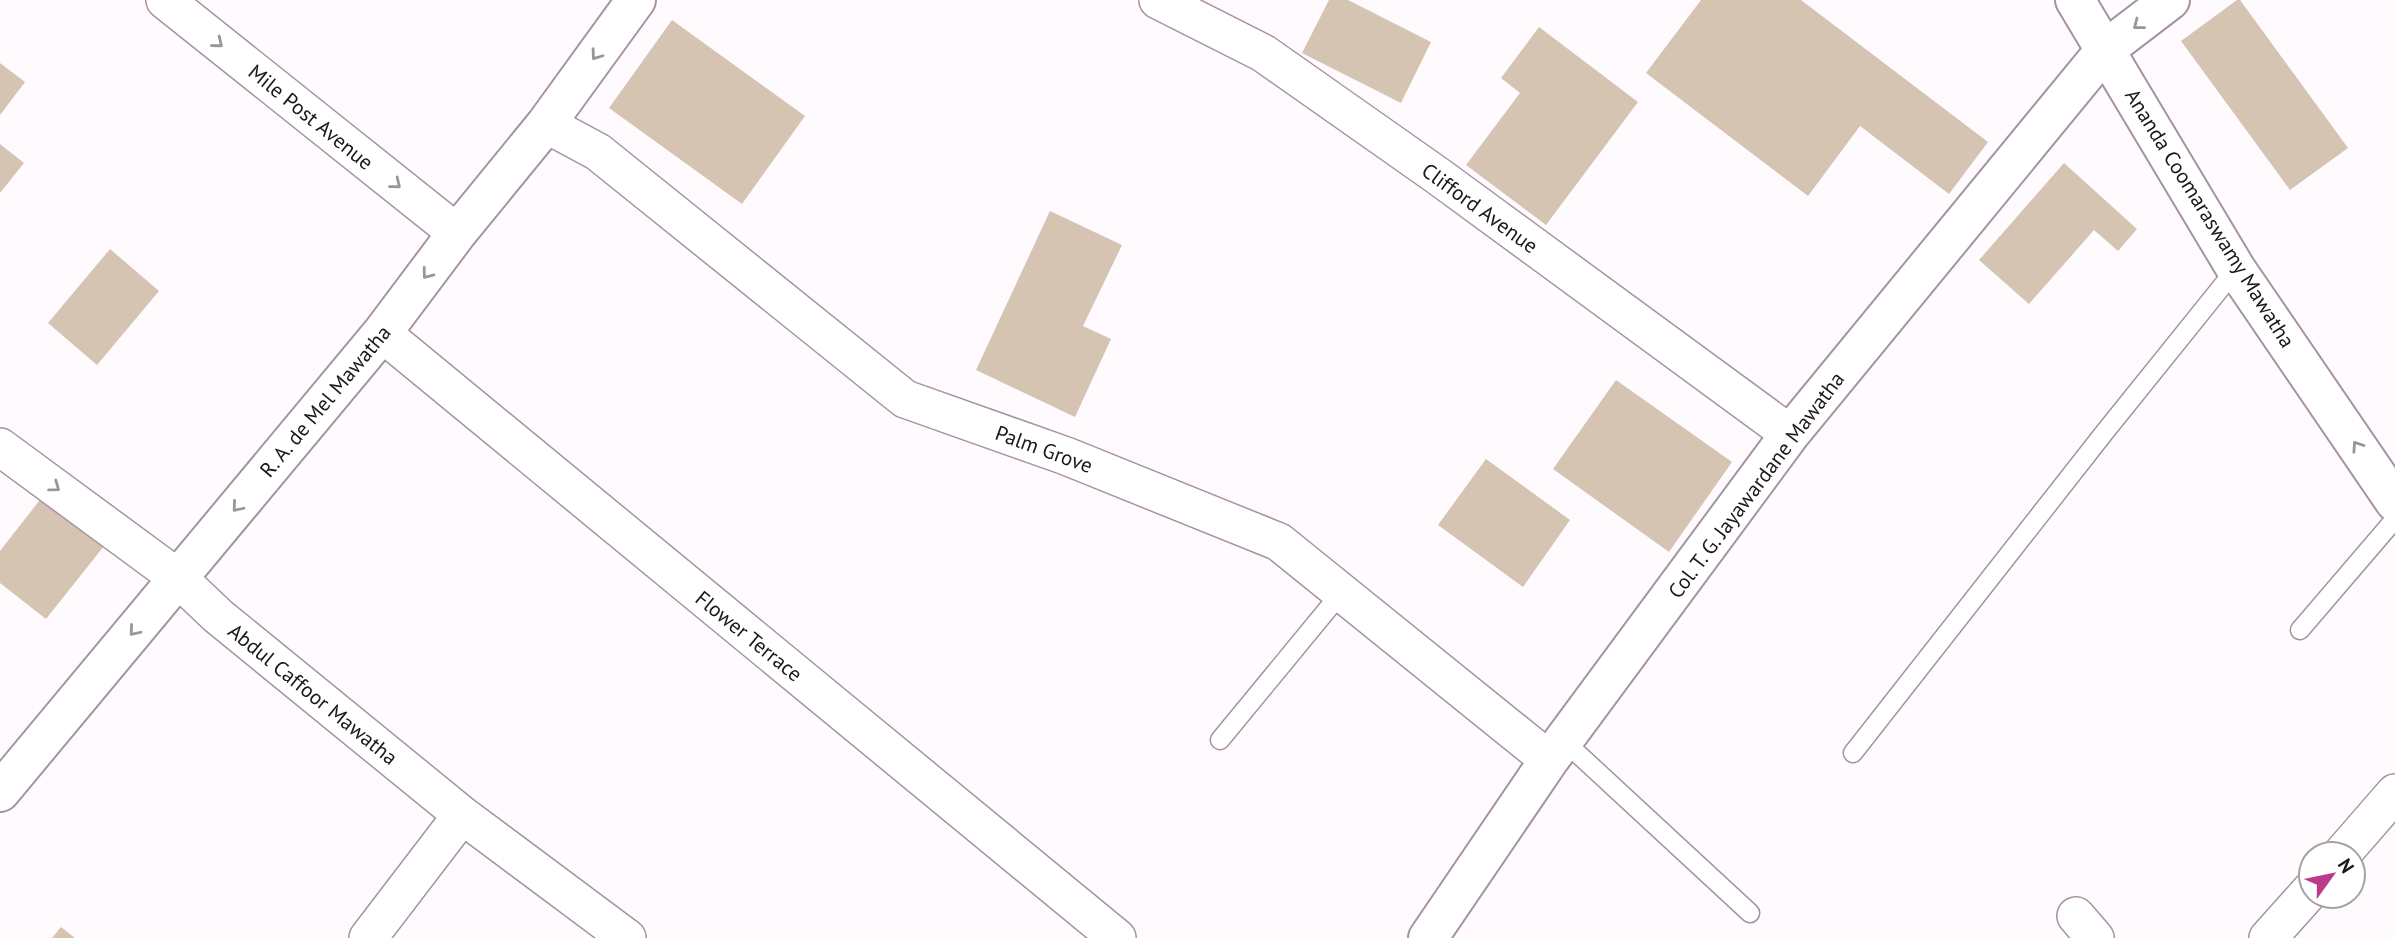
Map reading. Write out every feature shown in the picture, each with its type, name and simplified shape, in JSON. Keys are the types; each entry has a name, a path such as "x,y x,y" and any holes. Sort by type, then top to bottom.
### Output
{"main road":[{"name":"R. A. de Mel Mawatha","path":"0,792 382,333 457,233 546,124 636,0"},
{"name":"Ananda Coomaraswamy Mawatha","path":"2075,0 2236,269 2395,502"},
{"name":"Col. T. G. Jayawardane Mawatha","path":"1428,938 1556,751 1790,435 2106,49 2170,0"}],"street":[{"name":"Mile Post Avenue","path":"164,0 457,233"},
{"name":"Clifford Avenue","path":"1158,0 1263,53 1437,176 1790,435"},
{"name":"Palm Grove","path":"546,124 598,152 905,399 1066,456 1279,542 1341,593 1556,751"},
{"name":"Flower Terrace","path":"382,333 1117,938"},
{"name":"Abdul Caffoor Mawatha","path":"0,447 178,578 218,616 462,815 627,938"},
{"path":"2355,840 2395,793"},
{"path":"368,938 462,815"},
{"path":"2268,938 2297,906"}],"lane":[{"path":"1853,753 2236,269"},
{"path":"2300,630 2395,519"},
{"path":"1220,740 1341,593"},
{"path":"1556,751 1750,914"}],"building":[{"path":"1329,0 1348,0 1431,42 1401,103 1302,53"},
{"path":"1701,0 1801,0 1988,142 1949,194 1860,126 1808,196 1646,73"},
{"path":"2240,0 2348,148 2290,190 2181,41"},
{"path":"672,20 805,116 742,204 609,108"},
{"path":"1539,27 1638,102 1546,225 1466,165 1520,93 1501,78"},
{"path":"0,63 25,82 0,115"},
{"path":"0,144 24,163 0,193"},
{"path":"2064,163 2137,229 2118,251 2094,230 2029,304 1979,260"},
{"path":"1050,211 1122,245 1083,326 1111,339 1075,417 976,370"},
{"path":"110,249 159,291 97,365 48,323"},
{"path":"1616,380 1732,462 1669,552 1553,469"},
{"path":"1486,459 1570,520 1523,587 1438,525"},
{"path":"50,487 112,536 46,619 0,583 0,551"},
{"path":"61,927 75,938 52,938"}]}
